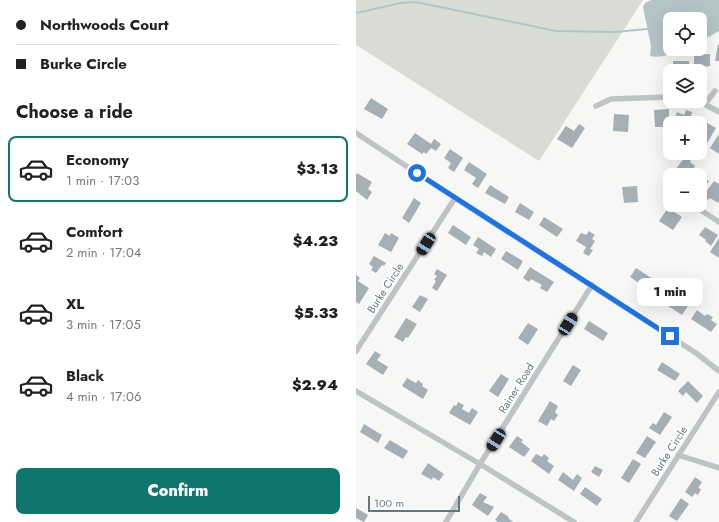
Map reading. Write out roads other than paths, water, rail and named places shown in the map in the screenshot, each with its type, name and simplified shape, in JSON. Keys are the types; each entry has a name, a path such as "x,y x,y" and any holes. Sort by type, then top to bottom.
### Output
{"street":[{"path":"707,101 715,91"},
{"path":"596,106 611,100 663,97"},
{"path":"707,105 719,112"},
{"path":"356,133 696,353 719,371"},
{"name":"Burke Circle","path":"356,352 455,198"},
{"path":"704,212 719,222"},
{"name":"Rainer Road","path":"446,522 480,464 592,285"},
{"path":"356,391 480,464 574,522"},
{"name":"Burke Circle","path":"636,522 719,392"},
{"path":"678,455 719,468"}],"waterway":[{"path":"356,13 401,3 416,2 556,31 615,32 647,29"}]}
